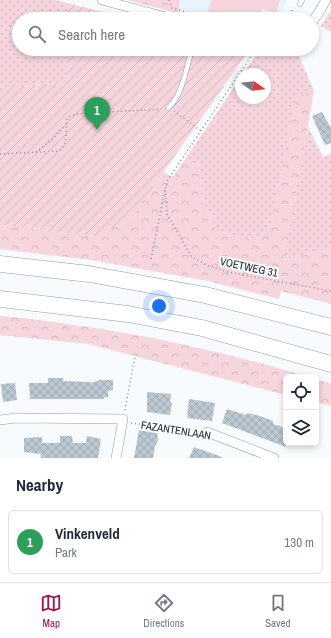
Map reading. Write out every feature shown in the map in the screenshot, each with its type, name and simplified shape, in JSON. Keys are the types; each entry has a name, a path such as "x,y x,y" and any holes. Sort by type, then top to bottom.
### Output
{"highway":[{"path":"0,264 89,274 205,295 331,327"},
{"path":"0,299 128,314 202,328 331,364"}],"street":[{"path":"102,0 147,12"},
{"path":"319,12 326,0"},
{"path":"0,420 16,418 123,418 116,458"},
{"name":"FAZANTENLAAN","path":"207,432 274,458"}],"lane":[{"path":"168,108 179,94 190,56"}],"path":[{"path":"170,0 172,8 186,12"},
{"path":"290,12 301,2"},
{"path":"151,260 165,188 169,178 251,56"},
{"path":"0,154 53,152 62,149 66,141 66,120 70,116 76,114 160,110 168,108 201,131"},
{"path":"34,153 53,139 66,124"},
{"name":"VOETWEG 31","path":"165,188 167,214 191,256 206,265 228,272 331,291"},
{"path":"123,418 135,356"},
{"name":"FAZANTENLAAN","path":"123,418 130,422 207,432"}],"shaded area":[{"path":"128,0 287,0 281,12 174,12"}],"green space":[{"path":"0,0 56,0 67,3 67,12 12,12 12,56 67,56 66,82 0,88"},
{"path":"127,0 180,0 178,12"},
{"path":"211,0 280,0 276,12 262,9 261,12 208,12"},
{"path":"67,3 103,12 67,12"},
{"path":"331,10 331,32 321,26"},
{"path":"67,56 245,56 237,68 235,68 235,70 129,221 95,236 0,225 0,88 66,82"},
{"path":"255,56 299,56 314,91 295,97 273,219 262,237 243,239 217,230 203,202 199,165 185,159 235,86 235,104 271,104 271,68 247,68"},
{"path":"314,91 284,260 331,248 331,304 281,291 279,299 208,281 91,260 0,249 0,225 95,236 129,221 163,172 173,177 185,159 199,165 203,202 217,230 243,239 262,237 273,219 295,97"},
{"path":"308,127 323,157 331,154 331,248 283,260"},
{"path":"0,316 30,319 110,330 167,341 253,361 298,374 283,374 283,394 88,344 0,335"},
{"path":"319,380 331,384 331,406 319,403"}],"building":[{"path":"322,112 331,128 331,143 325,145 312,116"},
{"path":"48,378 63,378 63,381 90,383 100,380 113,380 113,390 108,391 108,397 104,397 104,399 30,399 29,383 48,383"},
{"path":"15,383 17,400 3,402 1,384"},
{"path":"147,392 171,394 170,402 172,403 170,415 147,412"},
{"path":"189,399 215,403 212,421 187,418"},
{"path":"227,409 246,415 247,413 260,416 273,421 273,424 283,427 283,446 222,423"},
{"path":"139,430 157,433 158,441 155,446 153,458 134,458"},
{"path":"60,436 72,436 73,443 86,443 87,436 101,439 98,458 41,458 41,454 24,452 24,438 42,437 42,443 60,443"},
{"path":"194,447 222,457 222,458 189,458"}],"place":[{"name":"Vinkenveld","path":"97,130"}]}
